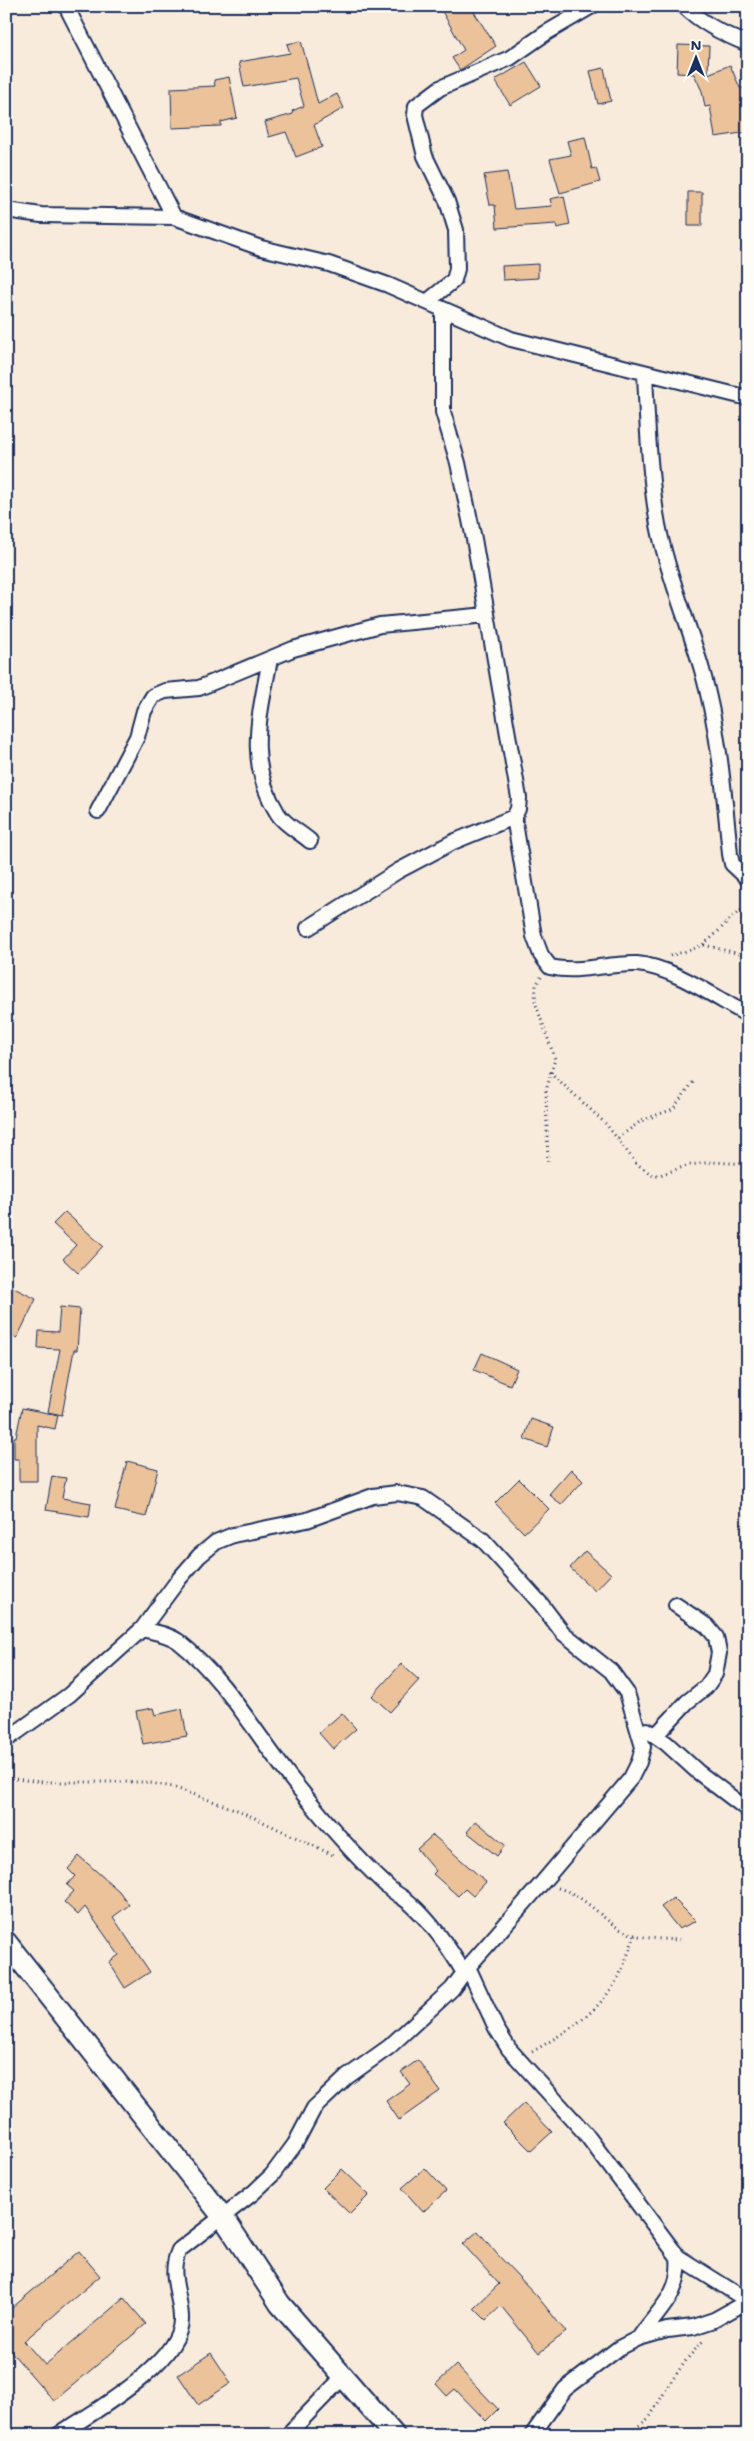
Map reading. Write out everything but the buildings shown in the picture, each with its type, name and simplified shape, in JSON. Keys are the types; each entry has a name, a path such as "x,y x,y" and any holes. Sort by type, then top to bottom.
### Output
{"main road":[{"path":"6,1942 223,2217 280,2304 394,2435"}],"street":[{"path":"66,6 174,218"},
{"path":"427,302 454,280 457,269 456,230 447,201 425,156 415,115 416,106 440,88 510,58 546,33 592,6"},
{"path":"684,6 693,16 726,36 748,44"},
{"path":"6,210 41,215 174,218 261,248 329,264 388,285 511,339 748,398"},
{"path":"443,309 444,412 458,463 487,615 519,798 518,809 514,817 534,936 541,955 550,967 564,970 618,964 656,967 748,1015"},
{"path":"645,373 648,436 656,514 683,616 702,669 717,737 732,864 748,879"},
{"path":"98,811 136,737 144,711 153,696 164,692 199,688 293,649 380,625 487,615"},
{"path":"270,660 256,730 258,762 265,785 278,815 310,841"},
{"path":"308,928 398,871 453,842 514,817"},
{"path":"6,1740 69,1695 142,1629 179,1579 199,1556 216,1542 233,1535 306,1520 373,1496 397,1493 410,1494 436,1504 483,1540 541,1604 563,1632 610,1672 627,1694 643,1747 639,1762 631,1778 466,1970 452,1989 389,2047 348,2077 320,2102 305,2122 295,2144 272,2175 223,2217 179,2250 174,2260 173,2275 181,2318 172,2344 152,2368 132,2387 58,2435"},
{"path":"656,1735 687,1702 706,1686 715,1674 720,1653 716,1637 707,1626 676,1605"},
{"path":"142,1629 176,1640 197,1659 235,1701 293,1781 360,1859 388,1887 410,1903 433,1926 466,1970 496,2028 519,2060 585,2133 678,2257 748,2301 714,2320 693,2327 667,2330 639,2338 619,2348 565,2389 532,2435"},
{"path":"638,1726 656,1735 698,1772 748,1810"},
{"path":"639,2338 655,2315 668,2302 676,2286 679,2272 678,2257"},
{"path":"290,2435 292,2430 343,2377"}],"path":[{"path":"656,967 663,959 704,944 715,936 728,921 748,908"},
{"path":"704,944 748,956"},
{"path":"548,1166 546,1092 554,1054 539,1018 534,992 536,985 550,967"},
{"path":"550,1072 618,1138 636,1163 652,1175 666,1174 698,1164 728,1161 748,1164"},
{"path":"618,1138 641,1121 673,1109 694,1081"},
{"path":"6,1778 42,1782 145,1782 173,1787 240,1811 341,1859"},
{"path":"542,1883 564,1889 599,1912 616,1927 636,1935 682,1940"},
{"path":"519,2060 577,2025 590,2014 612,1988 636,1935"},
{"path":"628,2435 650,2416 657,2407 668,2386 687,2359 713,2330 714,2320"}]}
